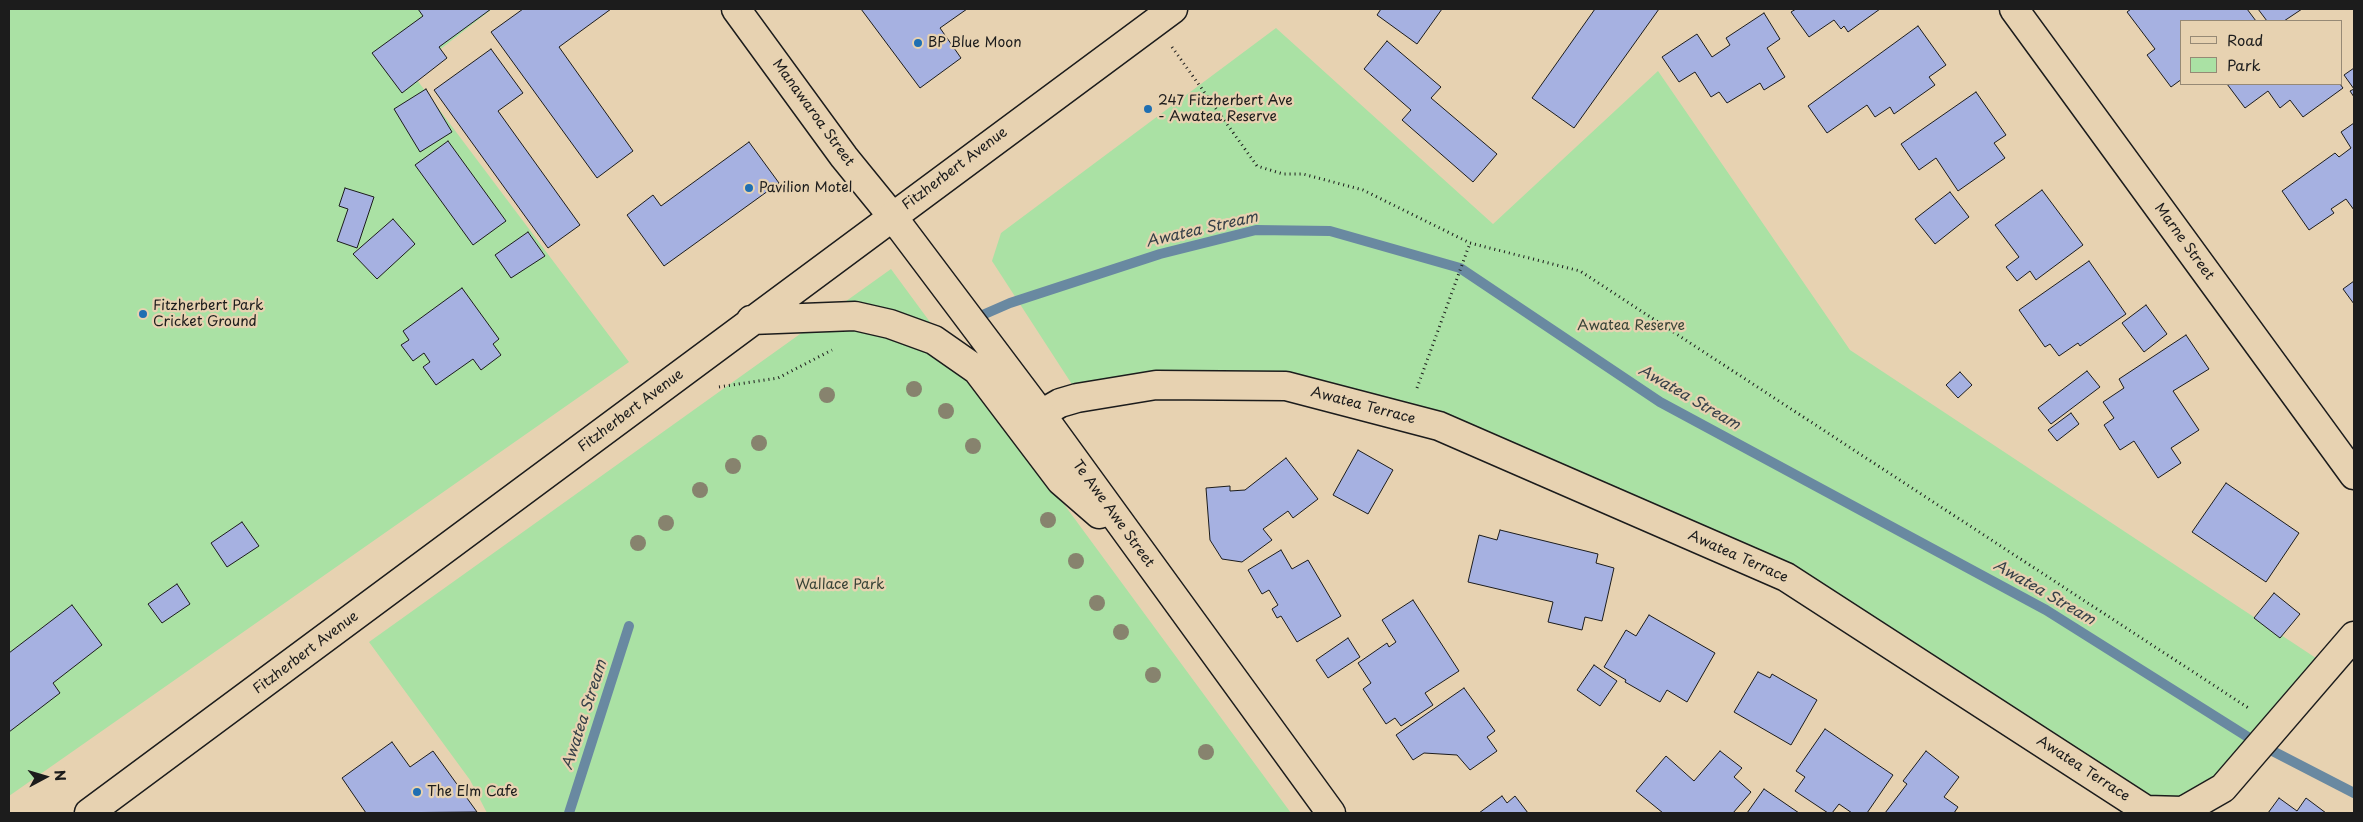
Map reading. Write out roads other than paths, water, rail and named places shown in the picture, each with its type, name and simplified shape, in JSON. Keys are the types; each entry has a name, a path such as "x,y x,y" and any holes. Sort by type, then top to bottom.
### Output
{"main road":[{"name":"Manawaroa Street","path":"736,9 844,157 892,216"},
{"name":"Marne Street","path":"2014,9 2354,475"},
{"name":"Fitzherbert Avenue","path":"89,813 1163,16"},
{"name":"Te Awe Awe Street","path":"892,216 1041,414 1331,813"},
{"path":"752,320 855,316 890,324 934,340 977,370 1061,480 1136,546"},
{"name":"Awatea Terrace","path":"1041,414 1060,403 1077,398 1156,385 1286,386 1439,426 1786,577 2146,810 2184,812 2223,788 2354,636"}],"waterway":[{"name":"Awatea Stream","path":"971,320 1010,303 1160,254 1256,230 1330,231 1460,268 1660,402 2046,610 2259,744 2354,793"},
{"name":"Awatea Stream","path":"569,813 629,626"}],"place":[{"name":"BP Blue Moon","path":"918,43"},
{"name":"247 Fitzherbert Ave - Awatea Reserve","path":"1148,109"},
{"name":"Pavilion Motel","path":"749,188"},
{"name":"Fitzherbert Park Cricket Ground","path":"143,314"},
{"name":"The Elm Cafe","path":"417,792"}],"park label":[{"name":"Awatea Reserve","path":"1631,326"},
{"name":"Wallace Park","path":"840,585"}]}
